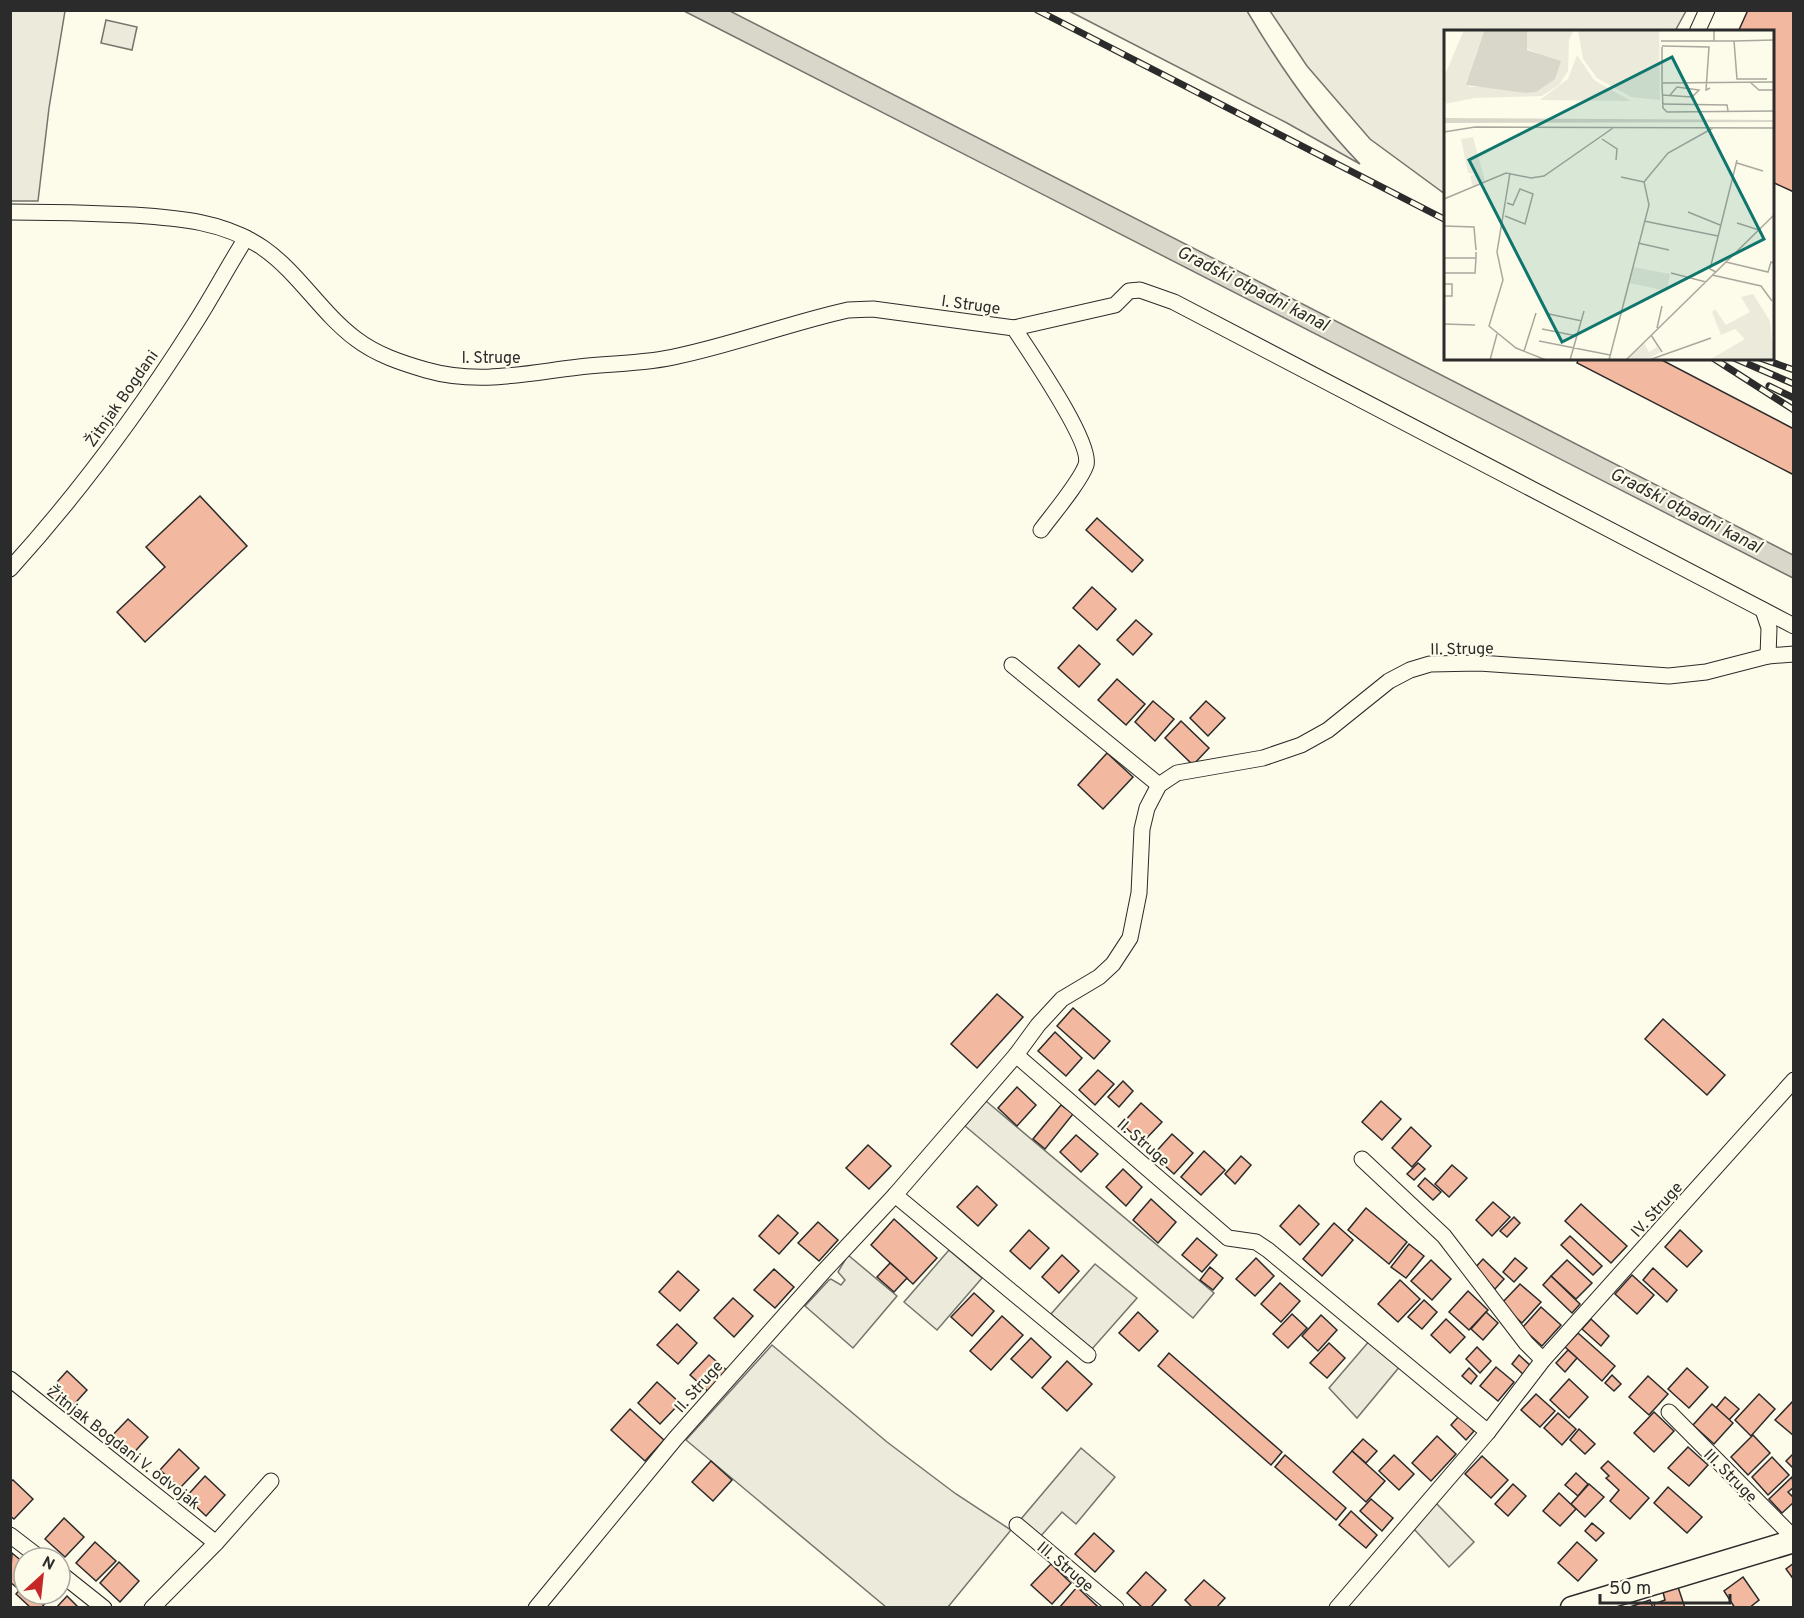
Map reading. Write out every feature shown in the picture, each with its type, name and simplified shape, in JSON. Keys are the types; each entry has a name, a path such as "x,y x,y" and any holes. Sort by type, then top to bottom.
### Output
{"street":[{"path":"1698,30 1707,10"},
{"name":"I. Struge","path":"10,212 98,213 179,219 212,225 246,238 263,248 286,267 335,321 375,351 428,371 472,378 521,376 578,367 676,357 848,310 873,309 1014,328 1116,305 1129,291 1140,290 1174,302 1763,610"},
{"name":"Žitnjak Bogdani","path":"10,568 50,525 114,441 192,327 246,238"},
{"name":"I. Struge","path":"1014,328 1065,408 1086,454 1086,464 1081,475 1041,530"},
{"path":"1763,610 1794,626"},
{"path":"1763,610 1769,628 1768,656"},
{"name":"II. Struge","path":"536,1608 675,1440 824,1271 895,1195 1016,1055 1038,1025 1062,999 1099,977 1113,964 1130,938 1139,893 1142,828 1147,808 1159,785 1177,773 1263,758 1301,745 1328,730 1389,681 1410,670 1430,664 1479,663 1669,676 1706,672 1768,656 1794,654"},
{"path":"1012,665 1159,785"},
{"name":"II. Struge","path":"1016,1055 1228,1238 1256,1242 1279,1259 1488,1432"},
{"name":"IV. Struge","path":"1337,1608 1488,1432 1543,1360 1794,1080"},
{"path":"1362,1159 1444,1236 1526,1343 1543,1360"},
{"path":"895,1195 1088,1355"},
{"name":"Žitnjak Bogdani V. odvojak","path":"10,1380 216,1543"},
{"name":"III. Struge","path":"1572,1608 1794,1540 1669,1412"},
{"path":"152,1608 216,1543 271,1481"},
{"name":"III. Struge","path":"1017,1525 1116,1608"},
{"path":"10,1535 24,1546"},
{"path":"72,1583 104,1608"}],"shaded area":[{"path":"11,10 65,11 49,108 38,201 11,201"},
{"path":"1069,11 1247,11 1299,91 1328,129 1360,164 1287,123"},
{"path":"1270,11 1686,11 1676,30 1444,30 1444,193 1370,139 1307,66"},
{"path":"106,20 137,27 132,50 101,43"},
{"path":"986,1101 1214,1293 1193,1318 965,1126"},
{"path":"949,1250 982,1278 937,1330 904,1302"},
{"path":"848,1255 897,1296 853,1348 805,1306 829,1280 841,1285 845,1280 838,1272"},
{"path":"1095,1264 1137,1298 1092,1349 1051,1314"},
{"path":"1371,1339 1401,1365 1357,1418 1329,1388"},
{"path":"772,1345 887,1442 956,1494 1011,1530 948,1607 886,1607 686,1440"},
{"path":"1081,1448 1115,1477 1076,1524 1062,1512 1040,1537 1021,1519"},
{"path":"1436,1503 1474,1542 1449,1567 1414,1529"}],"water":[{"name":"Gradski otpadni kanal","path":"684,11 730,11 1793,555 1793,578"}],"building":[{"path":"1748,10 1794,10 1794,192 1774,183 1774,30 1739,30"},
{"path":"1578,360 1662,360 1794,429 1794,475 1577,363"},
{"path":"200,496 247,546 145,642 117,612 165,567 146,547"},
{"path":"1097,518 1143,560 1132,572 1086,530"},
{"path":"1092,587 1116,609 1097,630 1073,608"},
{"path":"1136,620 1152,634 1133,655 1117,640"},
{"path":"1079,645 1100,664 1079,687 1058,668"},
{"path":"1117,679 1145,704 1126,725 1098,700"},
{"path":"1153,701 1174,719 1155,741 1135,722"},
{"path":"1206,701 1225,718 1208,736 1190,718"},
{"path":"1181,721 1209,748 1193,765 1165,738"},
{"path":"1107,753 1133,777 1103,809 1078,785"},
{"path":"997,994 1023,1017 977,1068 951,1044"},
{"path":"1073,1008 1110,1041 1094,1059 1057,1026"},
{"path":"1663,1019 1725,1075 1707,1095 1645,1039"},
{"path":"1055,1032 1082,1058 1066,1076 1038,1051"},
{"path":"1098,1070 1114,1084 1095,1105 1079,1090"},
{"path":"1123,1081 1133,1091 1119,1107 1108,1097"},
{"path":"1017,1087 1036,1105 1017,1126 998,1108"},
{"path":"1381,1101 1401,1119 1382,1140 1362,1122"},
{"path":"1141,1103 1162,1122 1142,1143 1122,1124"},
{"path":"1061,1105 1073,1114 1045,1149 1033,1139"},
{"path":"1411,1127 1431,1146 1412,1167 1392,1148"},
{"path":"1172,1134 1193,1153 1174,1174 1153,1155"},
{"path":"1076,1135 1098,1154 1081,1172 1060,1152"},
{"path":"868,1145 891,1166 869,1189 846,1168"},
{"path":"1204,1151 1225,1170 1201,1195 1181,1177"},
{"path":"1241,1156 1251,1165 1235,1184 1225,1174"},
{"path":"1418,1163 1425,1169 1414,1180 1407,1174"},
{"path":"1452,1165 1467,1178 1449,1197 1435,1184"},
{"path":"1123,1169 1142,1187 1126,1206 1106,1187"},
{"path":"1425,1178 1441,1192 1433,1200 1418,1186"},
{"path":"977,1186 997,1205 978,1226 957,1207"},
{"path":"1151,1199 1176,1222 1158,1243 1133,1220"},
{"path":"1493,1202 1510,1217 1492,1236 1476,1220"},
{"path":"1581,1204 1627,1246 1611,1263 1565,1221"},
{"path":"1299,1205 1319,1224 1300,1245 1280,1226"},
{"path":"1366,1208 1407,1242 1389,1264 1348,1230"},
{"path":"778,1215 798,1233 779,1254 759,1236"},
{"path":"1514,1217 1520,1223 1507,1237 1500,1231"},
{"path":"894,1219 937,1258 913,1284 871,1245"},
{"path":"818,1222 838,1240 819,1261 798,1243"},
{"path":"1334,1223 1353,1240 1322,1276 1303,1259"},
{"path":"1029,1230 1049,1248 1030,1269 1010,1251"},
{"path":"1680,1230 1702,1251 1687,1267 1665,1247"},
{"path":"1570,1236 1602,1266 1593,1275 1561,1245"},
{"path":"1197,1238 1217,1255 1202,1272 1182,1255"},
{"path":"1409,1244 1424,1256 1406,1278 1391,1267"},
{"path":"1062,1255 1079,1271 1059,1293 1042,1277"},
{"path":"1256,1258 1274,1276 1255,1296 1236,1279"},
{"path":"1515,1258 1527,1268 1514,1282 1503,1272"},
{"path":"1483,1259 1504,1279 1495,1289 1474,1269"},
{"path":"1431,1260 1451,1279 1432,1300 1411,1281"},
{"path":"1567,1260 1592,1283 1576,1299 1551,1276"},
{"path":"890,1263 907,1278 894,1292 877,1277"},
{"path":"1210,1267 1223,1278 1213,1290 1200,1280"},
{"path":"1653,1268 1677,1290 1667,1302 1643,1280"},
{"path":"774,1269 794,1287 775,1308 754,1290"},
{"path":"678,1271 699,1290 680,1311 659,1292"},
{"path":"1632,1275 1654,1295 1637,1314 1615,1294"},
{"path":"1551,1276 1580,1304 1572,1313 1543,1285"},
{"path":"1400,1280 1420,1299 1398,1322 1378,1304"},
{"path":"1280,1283 1300,1301 1281,1322 1261,1304"},
{"path":"1520,1284 1541,1302 1522,1323 1501,1304"},
{"path":"1468,1291 1488,1310 1469,1330 1449,1312"},
{"path":"974,1293 994,1311 972,1336 951,1317"},
{"path":"733,1298 753,1316 734,1337 714,1318"},
{"path":"1424,1300 1437,1312 1422,1329 1408,1317"},
{"path":"1541,1307 1561,1325 1542,1346 1522,1328"},
{"path":"1138,1312 1158,1331 1139,1351 1119,1333"},
{"path":"1486,1312 1498,1323 1483,1340 1471,1329"},
{"path":"1292,1314 1307,1328 1288,1348 1273,1334"},
{"path":"1321,1315 1337,1330 1318,1351 1302,1336"},
{"path":"1002,1316 1023,1335 991,1370 970,1351"},
{"path":"1446,1319 1465,1337 1450,1353 1431,1335"},
{"path":"1591,1319 1609,1336 1601,1346 1582,1329"},
{"path":"677,1324 697,1343 678,1364 657,1345"},
{"path":"1578,1333 1615,1366 1602,1381 1565,1347"},
{"path":"1031,1338 1051,1357 1032,1378 1011,1359"},
{"path":"1329,1343 1345,1358 1327,1378 1310,1363"},
{"path":"1477,1347 1491,1361 1480,1373 1466,1359"},
{"path":"1568,1350 1577,1358 1565,1372 1556,1363"},
{"path":"1169,1353 1282,1452 1271,1465 1158,1366"},
{"path":"709,1355 730,1373 711,1394 690,1375"},
{"path":"1519,1355 1533,1368 1525,1376 1512,1364"},
{"path":"1067,1361 1092,1384 1067,1411 1042,1388"},
{"path":"1496,1367 1514,1382 1498,1401 1480,1386"},
{"path":"1469,1368 1477,1376 1471,1384 1462,1376"},
{"path":"1687,1368 1708,1387 1689,1408 1668,1389"},
{"path":"67,1371 87,1390 68,1411 48,1392"},
{"path":"1612,1375 1621,1384 1614,1391 1605,1383"},
{"path":"1648,1376 1668,1394 1649,1415 1629,1397"},
{"path":"1569,1379 1588,1397 1569,1418 1550,1400"},
{"path":"657,1382 680,1403 660,1424 638,1403"},
{"path":"1536,1394 1555,1411 1540,1427 1521,1410"},
{"path":"1759,1394 1775,1409 1751,1436 1735,1420"},
{"path":"1725,1397 1739,1409 1729,1420 1716,1408"},
{"path":"1794,1400 1794,1436 1775,1420"},
{"path":"1712,1404 1733,1423 1714,1444 1693,1425"},
{"path":"630,1409 664,1440 645,1461 611,1430"},
{"path":"1654,1412 1674,1431 1654,1452 1634,1433"},
{"path":"1558,1413 1576,1429 1562,1445 1544,1428"},
{"path":"1459,1416 1474,1431 1466,1440 1451,1425"},
{"path":"128,1419 148,1437 129,1458 108,1440"},
{"path":"1579,1429 1595,1444 1585,1454 1570,1440"},
{"path":"1753,1435 1770,1453 1748,1475 1731,1457"},
{"path":"1437,1436 1456,1454 1431,1481 1412,1463"},
{"path":"1363,1439 1377,1451 1366,1463 1352,1451"},
{"path":"1688,1447 1708,1465 1689,1486 1668,1468"},
{"path":"179,1449 199,1468 180,1488 160,1470"},
{"path":"1352,1451 1385,1481 1366,1502 1333,1472"},
{"path":"1794,1453 1794,1469 1786,1461"},
{"path":"1285,1455 1346,1508 1336,1520 1275,1467"},
{"path":"1394,1455 1414,1474 1399,1490 1379,1471"},
{"path":"1482,1456 1508,1480 1491,1498 1465,1474"},
{"path":"1772,1457 1789,1475 1768,1495 1752,1477"},
{"path":"711,1461 732,1480 713,1501 692,1482"},
{"path":"1608,1461 1649,1498 1630,1519 1610,1501 1619,1490 1606,1478 1609,1476 1601,1468"},
{"path":"1576,1473 1588,1484 1578,1496 1565,1485"},
{"path":"205,1476 225,1495 206,1516 186,1497"},
{"path":"1792,1477 1794,1487 1788,1492 1794,1498 1794,1502 1782,1513 1769,1499"},
{"path":"13,1480 33,1499 14,1519 10,1516 10,1482"},
{"path":"1513,1484 1526,1496 1508,1516 1495,1504"},
{"path":"1589,1484 1604,1497 1585,1517 1571,1504"},
{"path":"1668,1487 1702,1517 1687,1533 1654,1503"},
{"path":"1559,1493 1576,1509 1560,1526 1543,1511"},
{"path":"1371,1499 1393,1518 1382,1531 1360,1511"},
{"path":"1351,1511 1377,1535 1366,1548 1339,1525"},
{"path":"64,1518 84,1537 72,1550 72,1546 53,1546 45,1539"},
{"path":"1592,1523 1604,1533 1596,1541 1585,1531"},
{"path":"1094,1533 1114,1551 1095,1572 1075,1554"},
{"path":"95,1542 116,1561 96,1581 76,1563"},
{"path":"1577,1542 1597,1560 1578,1581 1558,1563"},
{"path":"12,1553 12,1584 10,1582"},
{"path":"119,1562 139,1581 120,1602 100,1583"},
{"path":"1794,1563 1794,1580 1786,1569"},
{"path":"1051,1564 1071,1583 1052,1604 1031,1585"},
{"path":"1146,1572 1166,1590 1150,1608 1143,1608 1127,1593"},
{"path":"1743,1577 1759,1600 1749,1608 1735,1608 1724,1591"},
{"path":"1204,1580 1225,1598 1216,1608 1193,1608 1185,1600"},
{"path":"1077,1587 1097,1606 1096,1608 1059,1608"},
{"path":"1678,1587 1685,1608 1655,1608 1654,1604 1665,1600 1663,1592"},
{"path":"1650,1600 1653,1608 1627,1608"},
{"path":"72,1601 79,1608 56,1608 72,1606"},
{"path":"29,1606 43,1606 41,1608"}],"railway":[{"path":"1037,10 1444,219"},
{"path":"1716,360 1794,410"},
{"path":"1739,360 1794,384"},
{"path":"1766,360 1794,370"},
{"path":"1769,386 1794,398"}]}
